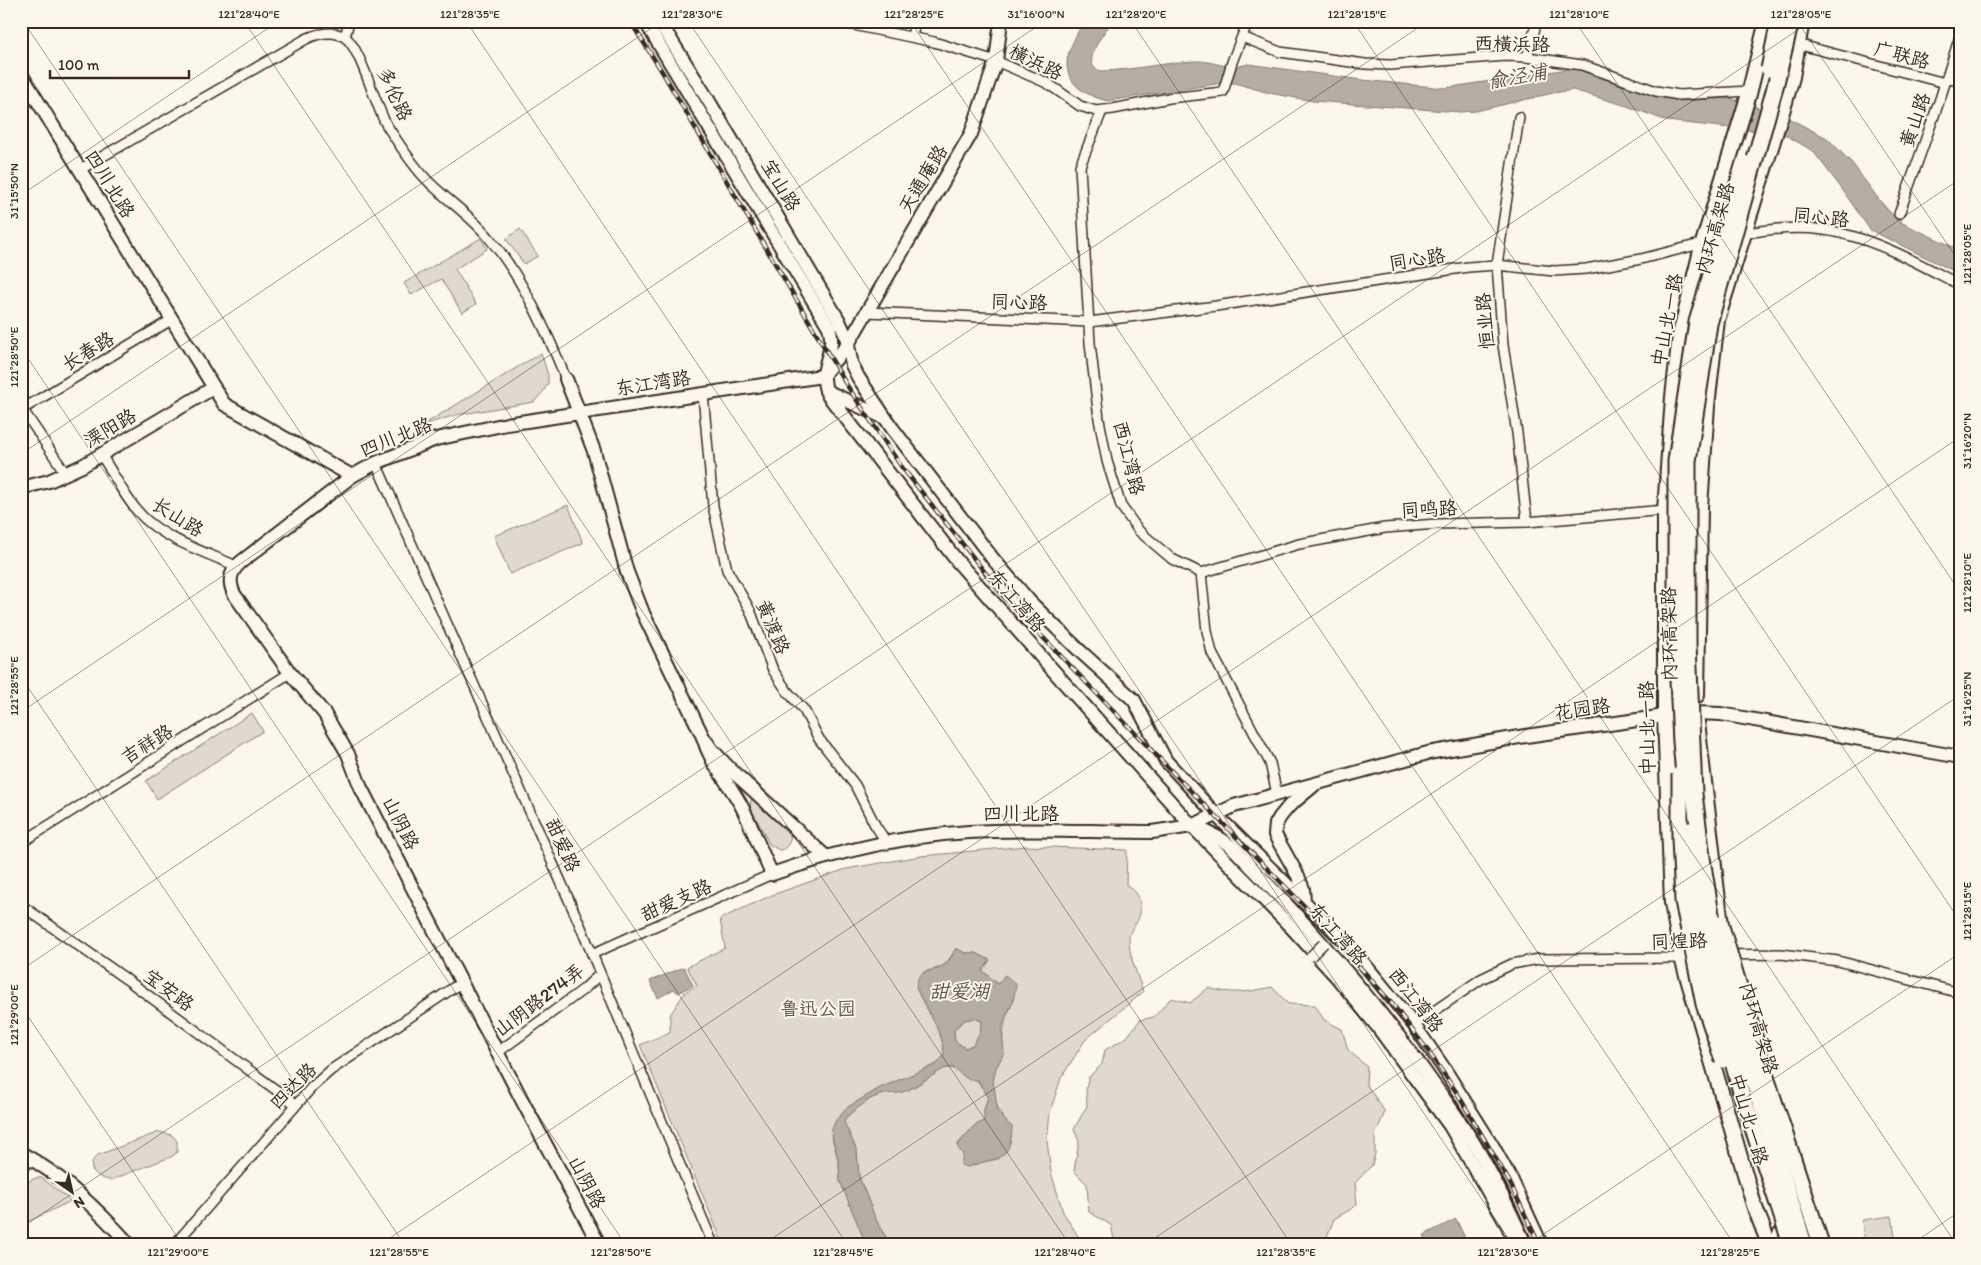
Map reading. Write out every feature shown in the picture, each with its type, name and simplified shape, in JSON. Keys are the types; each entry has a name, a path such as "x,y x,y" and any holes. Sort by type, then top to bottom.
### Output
{"highway":[{"name":"内环高架路","path":"1779,21 1766,86 1697,322 1676,461 1676,639 1681,742 1680,838 1683,901 1704,1004 1780,1242"},
{"name":"内环高架路","path":"1791,21 1774,91 1709,324 1688,461 1688,643 1694,794 1702,865 1720,964 1743,1046 1804,1244"},
{"path":"1702,865 1768,1083 1821,1244"}],"main road":[{"name":"宝山路","path":"645,21 826,321 832,334 822,376"},
{"name":"宝山路","path":"659,21 830,305 843,329 848,344"},
{"name":"天通庵路","path":"848,344 971,134 996,61 1001,21"},
{"name":"中山北一路","path":"1767,21 1749,92 1703,243 1680,335 1672,397 1665,510 1665,716 1672,903 1682,958 1754,1205 1780,1242"},
{"name":"中山北一路","path":"1802,21 1792,77 1785,102 1717,320 1707,406 1700,507 1696,713 1725,955 1740,1012 1813,1244"},
{"name":"四川北路","path":"21,74 78,170 226,407 352,476 376,463 436,439 507,424 579,413"},
{"name":"宝山路","path":"826,321 848,344"},
{"path":"822,376 848,344"},
{"name":"东江湾路","path":"848,344 855,371 885,418 993,559 1024,595 1081,652 1134,700 1163,756 1215,814"},
{"name":"东江湾路","path":"579,413 822,376 826,391 958,562 1192,826 1335,975 1398,1053 1462,1144 1508,1226 1516,1244"},
{"name":"多伦路","path":"566,379 579,413"},
{"name":"溧阳路","path":"21,488 50,481 66,474 102,455 213,388"},
{"name":"东江湾路","path":"826,391 885,418"},
{"path":"579,413 596,458 627,572 643,612 703,737 712,750 730,769 826,857"},
{"path":"236,566 352,476"},
{"name":"山阴路","path":"236,566 230,576 231,588 234,594 290,672 324,713 344,746 362,788 598,1241"},
{"name":"花园路","path":"1215,814 1234,806 1428,753 1457,747 1696,713 1721,714 1960,757"},
{"path":"703,737 713,764 741,806 772,874"},
{"path":"1304,901 1303,889 1298,876 1275,835 1276,824 1289,806 1316,784"},
{"path":"741,806 741,791 747,788 755,791"},
{"name":"四川北路","path":"772,874 826,857 918,837 969,832 1152,832 1192,826 1215,814"},
{"name":"西江湾路","path":"1215,814 1353,950 1414,1025 1492,1145 1512,1181 1542,1244"},
{"name":"东江湾路","path":"1192,826 1208,831 1233,848 1327,948 1368,996 1412,1053 1472,1140 1500,1191 1525,1244"},
{"path":"27,1156 57,1176 94,1206 130,1244"}],"street":[{"path":"78,170 306,39 318,34 329,33 345,37 349,21"},
{"name":"横浜路","path":"834,21 912,37 996,61 1047,83 1080,106 1102,111 1223,90 1242,37"},
{"path":"912,37 915,21"},
{"path":"1242,37 1248,21"},
{"path":"1527,57 1537,21"},
{"name":"广联路","path":"1764,35 1946,81 1960,82"},
{"name":"黄山路","path":"1899,214 1960,36"},
{"name":"多伦路","path":"345,37 357,55 383,118 407,155 427,180 491,239 516,276 532,303 566,379"},
{"name":"西横浜路","path":"1242,37 1280,52 1365,64 1399,64 1506,56 1527,57 1582,65 1656,91 1679,95 1749,92"},
{"name":"西江湾路","path":"1102,111 1080,166 1089,322 1103,440 1111,477 1121,506 1138,532 1172,559 1200,573"},
{"name":"恒业路","path":"1518,117 1497,265 1504,345 1517,433 1526,522"},
{"name":"同心路","path":"867,312 1089,322 1226,304 1468,267 1497,265 1554,271 1586,269 1641,259 1703,243 1767,230 1811,229 1844,233 1879,246 1960,285"},
{"name":"长春路","path":"22,410 171,320"},
{"name":"黄渡路","path":"703,394 713,506 727,570 750,610 774,670 787,691 804,710 819,739 855,785 875,825 887,843"},
{"path":"22,410 66,474"},
{"name":"长山路","path":"102,455 134,506 148,522 187,544 236,566"},
{"name":"甜爱路","path":"376,463 592,954 713,1244"},
{"name":"同鸣路","path":"1200,573 1299,544 1385,528 1438,524 1526,522 1665,510"},
{"path":"1200,573 1207,631 1212,653 1270,763 1277,794"},
{"name":"吉祥路","path":"21,843 290,672"},
{"name":"甜爱支路","path":"592,954 772,874"},
{"name":"宝安路","path":"21,905 126,979 296,1104"},
{"path":"1311,956 1324,943"},
{"name":"同煌路","path":"1414,1025 1496,970 1512,964 1539,959 1682,958 1781,954 1838,961 1960,993"},
{"name":"山阴路274弄","path":"498,1052 584,990 600,974"},
{"name":"四达路","path":"174,1244 296,1104 331,1070 462,982"},
{"path":"21,1169 27,1156"}],"green space":[{"path":"520,229 538,256 524,264 506,239"},
{"path":"481,238 487,249 455,269 476,304 462,313 441,279 411,295 404,283"},
{"path":"541,353 548,375 548,383 534,402 456,415 423,425"},
{"path":"568,505 583,543 510,574 494,536"},
{"path":"252,713 263,731 157,799 146,781"},
{"path":"754,798 788,829 790,839 784,849 779,850 770,845 750,807 751,799"},
{"name":"鲁迅公园","path":"1026,846 1127,850 1126,885 1136,893 1139,899 1140,913 1131,930 1129,946 1143,992 1085,1040 1061,1078 1050,1112 1047,1141 1051,1172 1063,1212 1083,1244 891,1244 874,1215 859,1177 857,1151 844,1122 856,1108 873,1098 907,1090 947,1068 954,1069 977,1080 988,1097 984,1110 985,1121 974,1126 957,1145 961,1149 968,1167 998,1159 1004,1119 996,1102 993,1089 994,1076 995,1069 1000,1060 1005,1024 1013,1002 1005,975 998,984 982,970 990,960 976,953 965,953 956,948 950,958 940,967 925,971 916,988 938,1029 945,1055 937,1064 880,1088 848,1107 832,1138 839,1163 840,1181 866,1244 723,1244 640,1045 670,1032 670,1015 685,992 697,985 687,967 725,948 720,919 772,895 846,869 921,856"},
{"path":"1272,987 1288,1004 1315,1005 1324,1020 1342,1029 1348,1050 1367,1067 1366,1084 1385,1112 1375,1135 1375,1154 1372,1165 1355,1183 1357,1204 1334,1219 1326,1239 1313,1244 1115,1244 1111,1225 1089,1212 1087,1184 1074,1171 1079,1141 1074,1129 1087,1106 1086,1088 1089,1077 1102,1064 1105,1050 1127,1037 1140,1020 1154,1017 1171,998 1190,1003 1208,988 1225,992 1240,992"},
{"path":"974,1018 982,1021 980,1032 973,1045 965,1048 955,1041 954,1029 965,1020"},
{"path":"159,1132 172,1135 177,1141 177,1152 173,1156 111,1180 101,1177 94,1172 92,1164 98,1155"},
{"path":"35,1178 42,1178 71,1201 21,1225 21,1186"},
{"path":"1892,1216 1896,1244 1865,1244 1862,1220"}],"water":[{"path":"1083,21 1113,21 1099,41 1092,56 1092,63 1095,68 1102,71 1201,61 1227,66 1248,64 1362,80 1445,88 1574,68 1651,95 1680,101 1730,98 1788,118 1827,138 1852,163 1880,201 1898,221 1960,250 1960,274 1870,230 1813,151 1784,134 1667,121 1627,106 1573,90 1476,111 1460,112 1313,101 1269,93 1235,83 1222,83 1108,101 1094,97 1081,90 1068,73 1068,54"},
{"name":"甜爱湖","path":"956,948 965,953 976,953 990,960 982,971 998,984 1005,975 1016,984 1013,1002 1005,1017 1002,1030 1004,1053 996,1068 993,1080 998,1113 1012,1127 1009,1147 1000,1157 968,1167 961,1165 963,1155 957,1146 974,1126 984,1121 984,1110 988,1097 978,1080 969,1080 953,1068 945,1068 908,1090 899,1093 882,1094 870,1099 847,1116 844,1122 857,1151 859,1177 880,1228 891,1244 866,1244 840,1181 839,1163 831,1131 836,1120 848,1107 880,1088 937,1064 944,1055 938,1029 916,987 923,973 945,965","holes":["974,1018 982,1021 980,1032 973,1045 965,1048 955,1041 954,1029 965,1020"]},
{"path":"684,967 693,985 678,993 674,989 658,998 650,981"},
{"path":"1456,1219 1468,1244 1428,1244 1424,1235"}],"railway":[{"path":"630,21 663,73 846,384 901,466 1006,599 1324,926 1394,1006 1457,1093 1509,1181 1539,1244"}],"water label":[{"name":"俞泾浦","path":"1517,76"}]}
